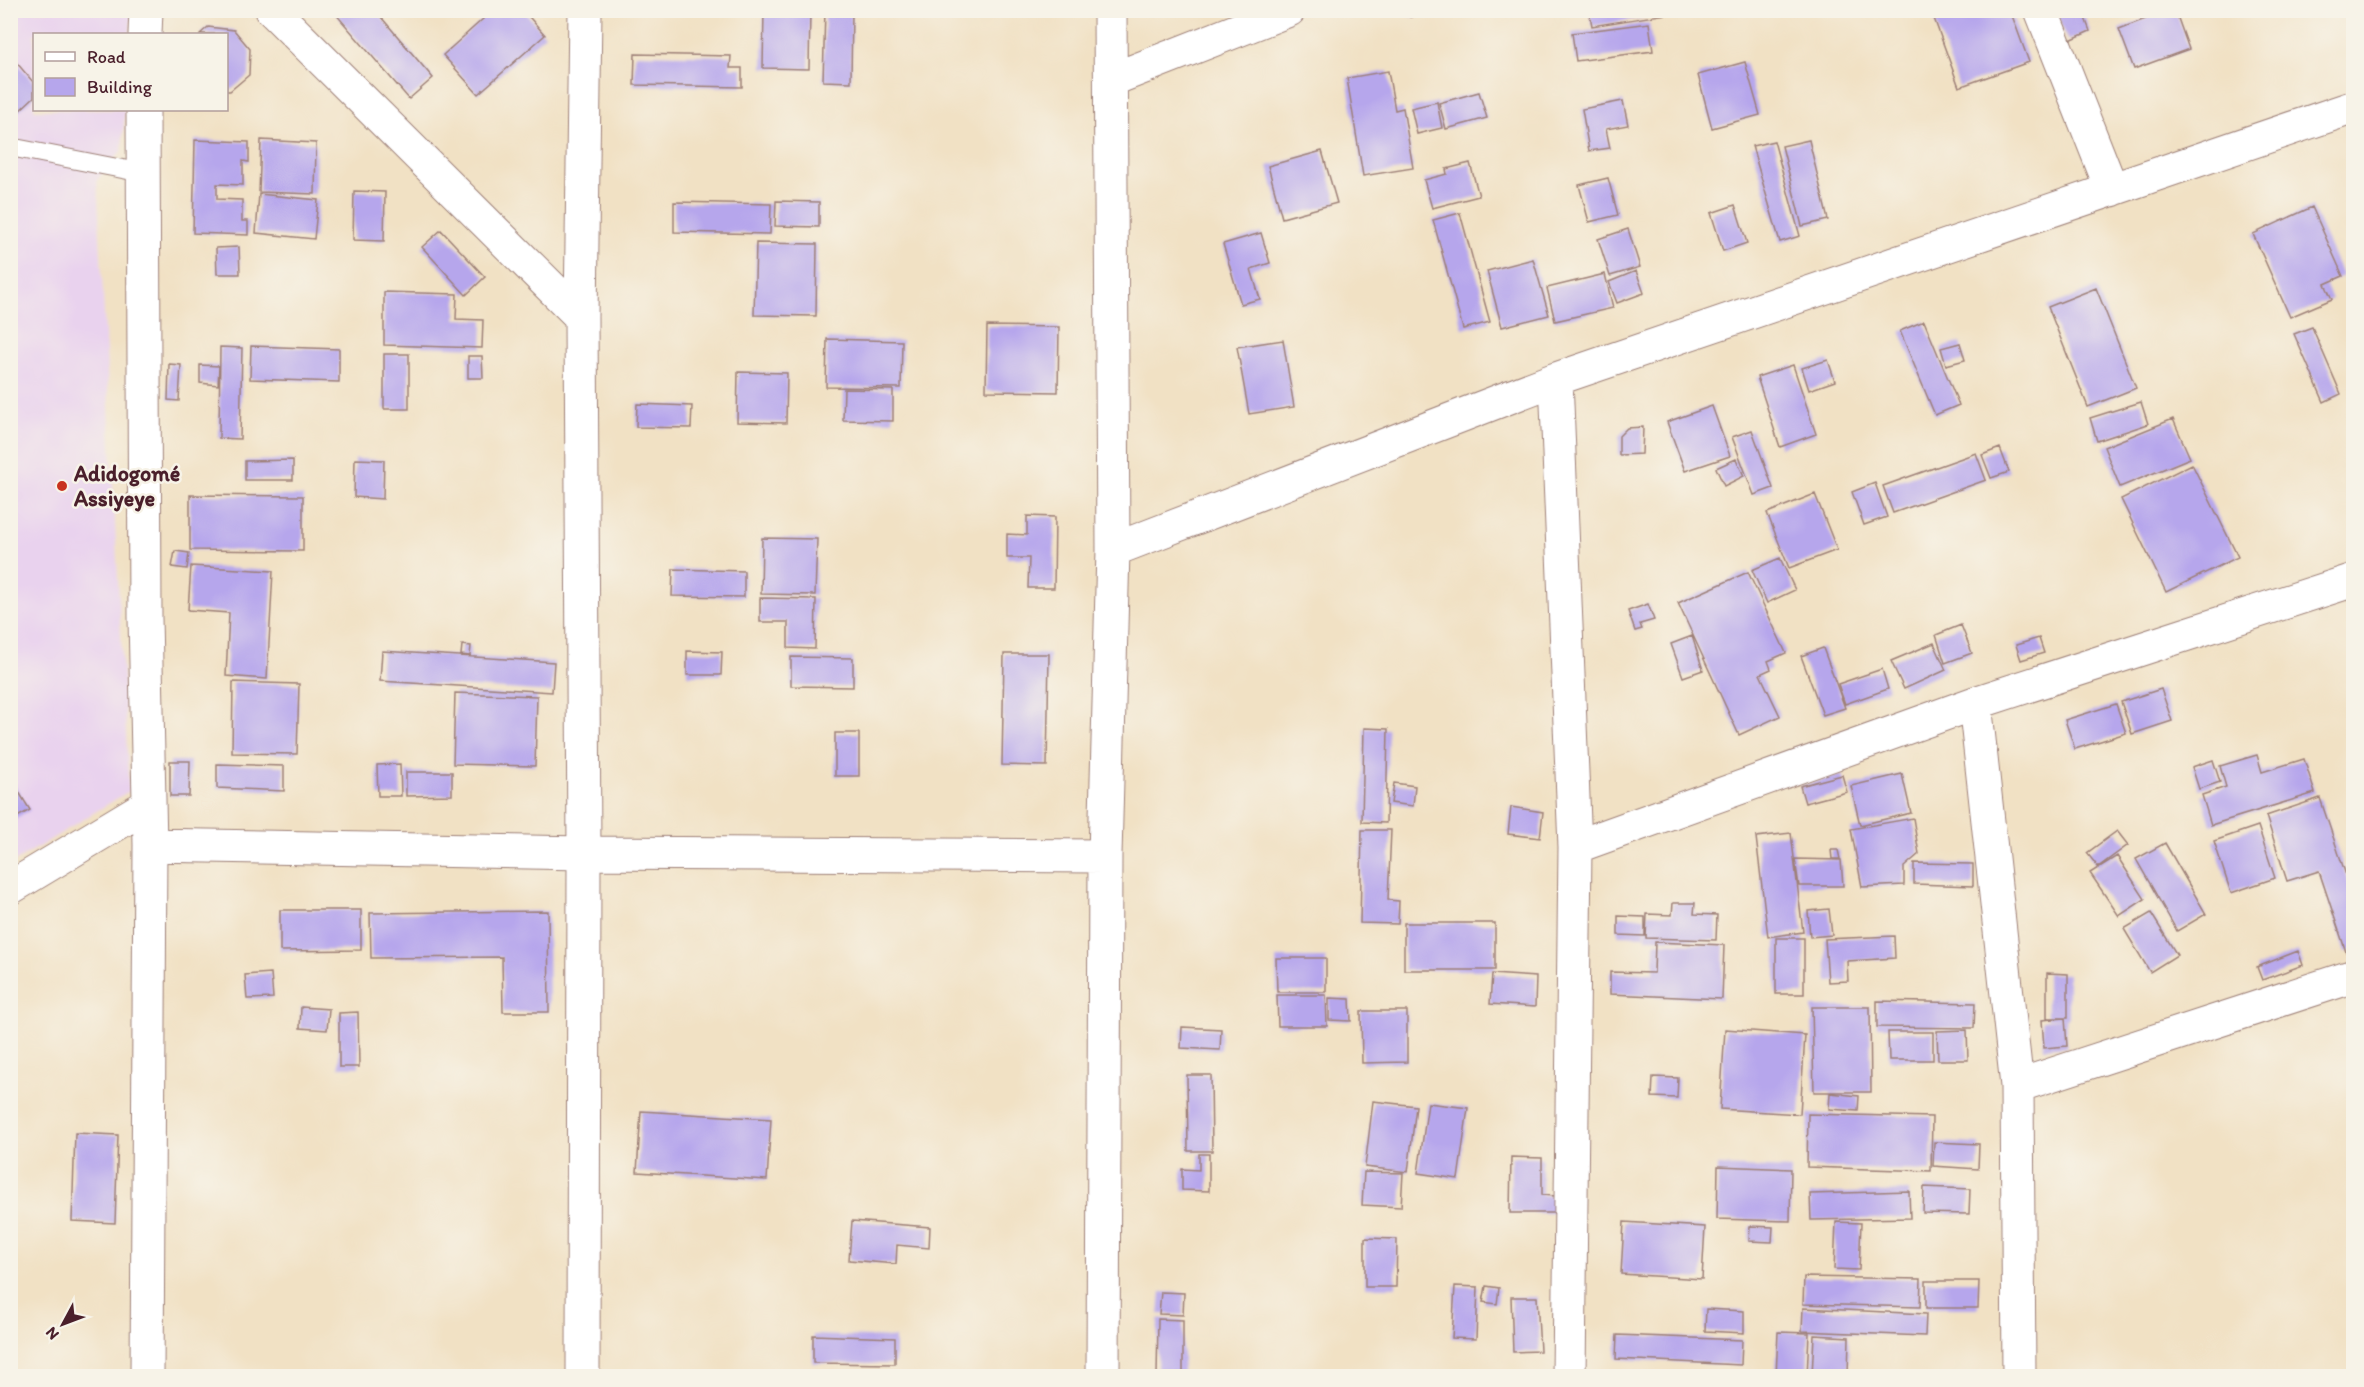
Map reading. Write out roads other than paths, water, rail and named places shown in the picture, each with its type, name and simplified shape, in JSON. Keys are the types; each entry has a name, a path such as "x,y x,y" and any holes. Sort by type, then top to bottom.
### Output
{"street":[{"path":"145,33 146,10"},
{"path":"272,10 581,317"},
{"path":"583,1377 584,853 581,317 585,10"},
{"path":"1103,1377 1105,856 1113,550 1110,10"},
{"path":"1111,80 1289,10"},
{"path":"2041,10 2112,190"},
{"path":"1113,550 1556,379 2354,107"},
{"path":"142,111 150,845 147,1377"},
{"path":"1556,379 1575,847 1569,1377"},
{"path":"1575,847 1975,703 2354,580"},
{"path":"1975,703 2017,1086 2019,1377"},
{"path":"10,888 148,805"},
{"path":"150,845 584,853 1105,856"},
{"path":"2017,1086 2354,976"}],"lane":[{"path":"10,147 143,173"}],"place":[{"name":"Adidogomé Assiyeye","path":"62,486"}]}
